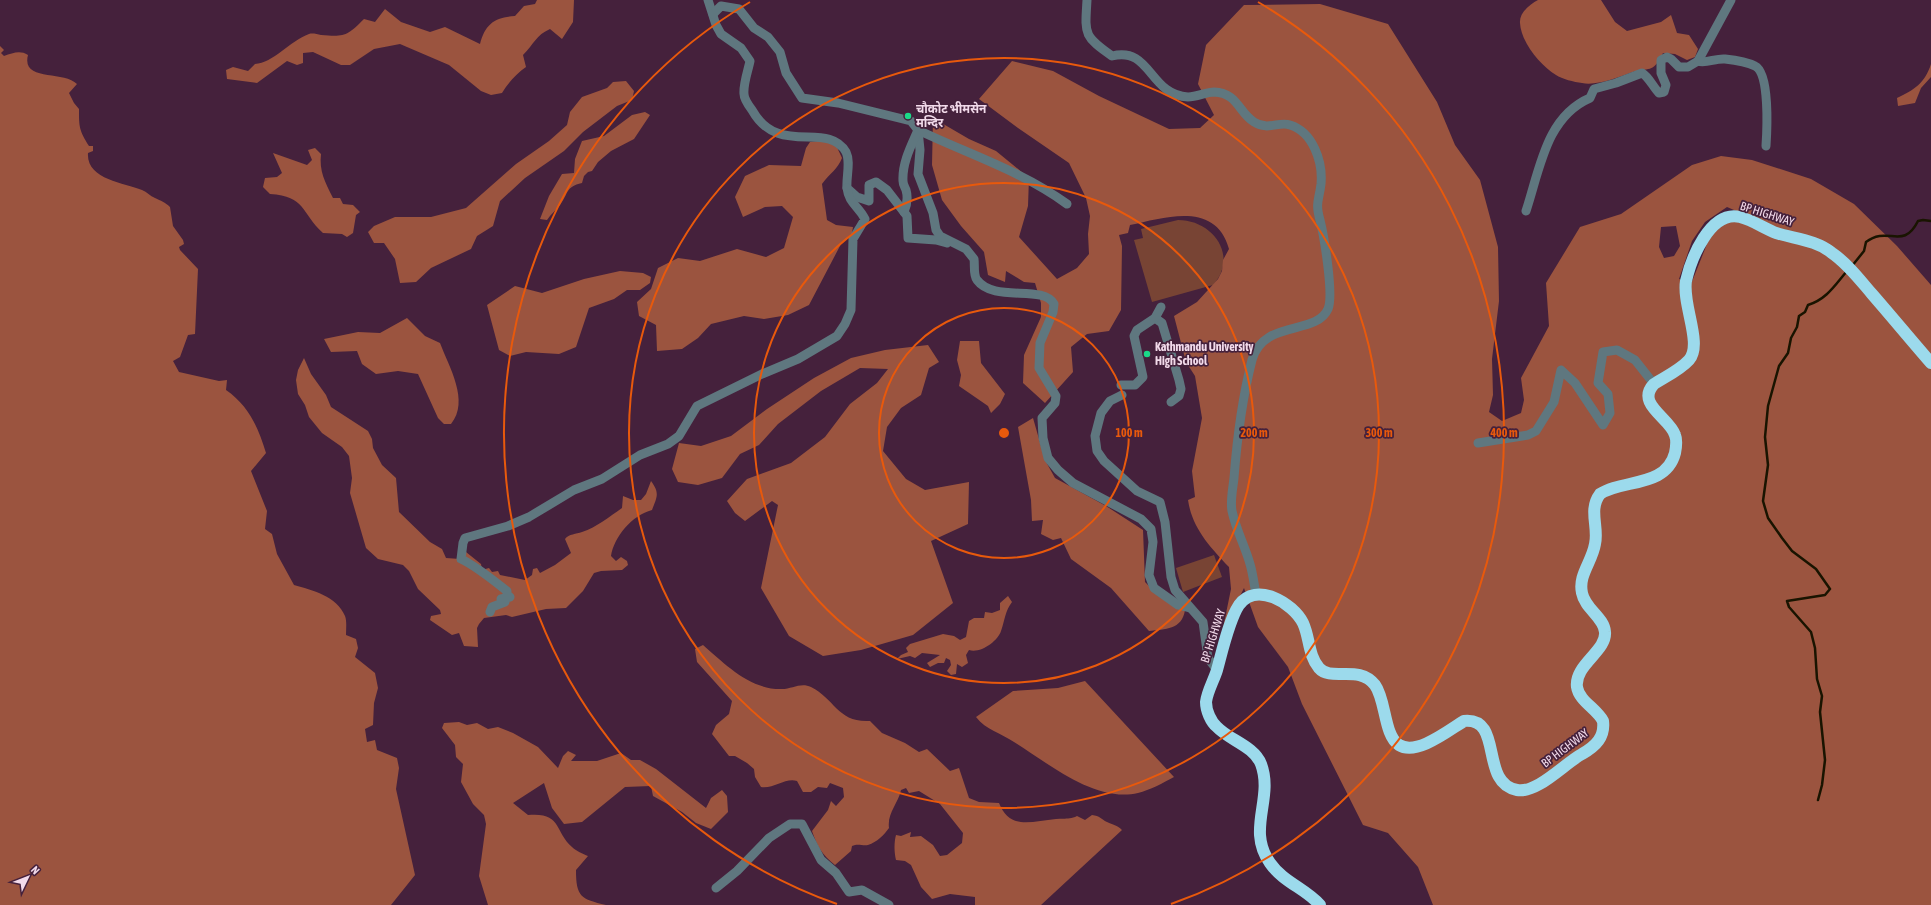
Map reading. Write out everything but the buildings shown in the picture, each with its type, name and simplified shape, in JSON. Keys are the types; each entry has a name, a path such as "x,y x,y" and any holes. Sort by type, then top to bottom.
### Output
{"highway":[{"name":"BP HIGHWAY","path":"1320,905 1278,872 1269,861 1259,835 1266,786 1259,760 1252,752 1216,726 1208,713 1206,702 1217,670 1220,654 1237,609 1243,600 1256,594 1266,594 1275,598 1298,616 1303,624 1309,647 1320,670 1326,673 1361,674 1375,685 1379,693 1393,738 1399,745 1410,748 1422,746 1464,721 1471,720 1482,726 1486,732 1496,773 1505,785 1517,790 1528,790 1539,785 1572,759 1595,745 1603,734 1604,728 1601,716 1582,696 1578,690 1577,684 1580,672 1602,644 1606,634 1603,625 1585,602 1582,594 1581,580 1595,543 1593,508 1595,500 1604,491 1650,479 1671,463 1675,454 1675,435 1650,402 1648,394 1650,388 1654,384 1685,364 1692,356 1695,338 1688,312 1687,280 1703,238 1716,224 1723,219 1740,217 1776,232 1818,244 1832,252 1849,268 1931,363"}],"street":[{"path":"490,612 492,607 505,602 501,599 510,597 507,595 507,591 484,575 472,564 460,559 462,543 465,538 508,526 529,517 574,490 602,479 640,455 668,444 679,436 697,406 762,374 798,359 837,336 845,324 850,310 853,239 865,219 861,211 848,199 846,178 849,162 846,153 838,142 817,137 786,137 769,130 756,118 744,94 750,61 741,48 721,34 716,25 708,0"},
{"path":"1087,0 1086,29 1092,41 1112,56 1121,53 1133,55 1143,63 1160,84 1176,94 1189,97 1213,92 1226,95 1237,102 1245,114 1254,122 1268,127 1289,124 1304,132 1312,144 1320,167 1321,184 1317,197 1317,209 1324,234 1330,300 1328,309 1316,320 1300,327 1270,335 1260,345 1252,358 1237,435 1232,509 1238,532 1250,564 1256,594"},
{"path":"1526,211 1550,136 1568,111 1577,104 1590,98 1594,89 1616,83 1642,73 1646,75 1652,87 1659,93 1664,92 1666,85 1661,73 1661,60 1667,57 1679,67 1688,67 1698,61 1731,0"},
{"path":"713,14 721,6 739,9 754,28 768,37 780,52 786,73 802,98 838,103 911,121 918,130 1004,168 1049,191 1067,204"},
{"path":"1698,61 1702,63 1723,59 1755,66 1761,71 1766,95 1766,146"},
{"path":"904,212 907,206 906,191 902,183 904,170 907,154 918,130"},
{"path":"918,130 920,150 918,174 933,213 936,230 940,236 960,246 974,258 974,275 976,280 982,284 1005,294 1040,295 1052,300 1054,304 1053,312 1040,343 1039,368 1056,396 1056,403 1042,418 1043,438 1048,458 1058,470 1073,483 1141,519 1151,529 1153,542 1150,574 1154,588 1178,605 1190,608"},
{"path":"847,188 857,197 869,201 869,185 876,182 888,190 907,216 908,238 936,240 960,246"},
{"path":"1121,385 1135,385 1144,378 1134,336 1137,330 1155,318 1162,307"},
{"path":"1155,318 1162,323 1181,389 1179,396 1171,402"},
{"path":"1478,443 1528,435 1536,431 1554,402 1561,370 1575,383 1603,425 1610,413 1608,394 1598,383 1603,352 1617,350 1635,360 1654,384"},
{"path":"1122,395 1110,401 1101,413 1095,436 1097,451 1104,461 1137,491 1160,502 1166,522 1171,577 1175,590 1203,622 1208,658 1217,670"},
{"path":"716,888 737,871 769,838 790,824 802,824 821,860 836,873 849,892 862,890 888,905"}],"shaded area":[{"path":"537,0 574,0 573,22 562,39 550,29 538,37 523,55 526,67 513,78 502,93 491,95 481,91 449,65 400,44 374,49 350,65 341,65 313,52 303,53 303,63 297,65 287,61 257,83 227,79 226,70 233,67 248,71 255,64 268,60 302,37 309,34 335,36 345,34 364,19 375,22 385,9 401,22 430,32 445,27 480,44 485,31 492,23 502,18 515,16 524,6 535,4"},
{"path":"1538,0 1601,0 1615,22 1627,31 1661,22 1671,15 1677,33 1689,35 1698,49 1695,57 1687,60 1675,54 1663,53 1656,64 1650,69 1637,71 1606,81 1588,84 1561,78 1550,71 1532,52 1521,30 1520,19 1523,12"},
{"path":"1320,4 1388,24 1437,102 1455,145 1480,180 1498,247 1499,301 1492,359 1493,395 1489,412 1502,421 1521,413 1524,400 1521,378 1549,326 1546,283 1580,227 1621,214 1692,165 1721,156 1752,160 1811,179 1854,204 1897,246 1931,285 1931,358 1896,320 1860,276 1836,252 1819,240 1783,231 1727,207 1705,222 1692,241 1679,279 1691,284 1709,239 1724,223 1732,221 1742,222 1777,238 1815,248 1831,257 1851,276 1931,369 1931,905 1433,905 1418,867 1388,833 1363,825 1302,704 1288,667 1258,627 1244,588 1222,633 1231,589 1229,567 1203,536 1193,519 1190,510 1188,500 1195,497 1192,471 1202,418 1195,376 1186,362 1174,316 1197,302 1218,279 1222,271 1223,260 1229,249 1222,234 1213,224 1201,218 1188,216 1174,216 1130,225 1128,233 1119,235 1122,246 1121,310 1109,331 1087,334 1071,347 1073,372 1045,403 1023,383 1024,355 1041,317 1041,303 1035,283 1024,282 1006,271 1005,282 988,275 984,252 961,226 942,200 932,165 933,118 969,139 996,151 1029,178 1028,206 1019,237 1057,279 1077,268 1089,254 1088,234 1090,216 1086,198 1069,163 979,99 1012,61 1053,71 1099,96 1169,129 1200,128 1214,115 1198,84 1206,45 1244,5","holes":["1676,226 1680,246 1674,256 1664,258 1659,247 1661,227"]},
{"path":"0,46 4,50 1,53 4,56 19,52 25,53 28,55 28,63 31,69 45,74 63,77 77,84 69,93 79,109 81,132 89,146 93,146 93,151 88,153 89,162 93,169 108,179 144,191 170,207 173,226 183,240 184,244 179,247 180,250 198,269 195,334 188,335 180,357 173,361 179,372 219,381 227,380 226,390 247,410 260,434 266,453 251,471 267,511 265,529 272,534 277,554 294,585 323,595 336,603 341,609 346,618 346,635 356,639 358,648 355,657 375,673 378,688 374,703 373,725 365,729 367,742 375,740 377,750 397,758 399,768 396,789 415,875 391,905 0,905"},
{"path":"1931,64 1931,77 1921,88 1915,103 1898,106 1897,98 1914,89 1922,81 1929,71"},
{"path":"626,81 634,91 632,100 617,106 583,132 564,151 525,178 500,201 493,226 477,236 471,249 431,268 416,282 400,283 395,259 384,243 374,243 368,232 374,226 395,217 431,217 466,208 516,164 549,141 567,125 570,112 582,97 607,88 613,82"},
{"path":"645,112 650,115 634,139 611,151 598,162 592,171 588,172 584,176 582,183 573,186 568,191 563,201 547,220 540,219 549,196 562,174 574,173 575,159 582,141 604,136 632,115"},
{"path":"826,140 835,143 842,158 822,184 827,220 836,225 853,227 852,233 841,244 809,305 788,315 764,319 744,316 711,324 698,338 682,349 657,351 656,325 639,316 637,302 651,289 658,268 678,258 700,261 737,249 766,257 784,248 793,217 782,206 765,207 743,217 735,197 745,176 769,165 801,166 806,148 810,142"},
{"path":"315,148 321,154 321,166 325,182 333,198 340,198 343,204 353,205 360,212 356,215 353,233 347,237 342,234 323,233 297,202 282,195 270,194 263,187 265,178 277,177 282,173 273,153 307,165 312,160 308,150"},
{"path":"1178,220 1191,222 1202,226 1211,233 1218,242 1223,252 1223,263 1220,274 1213,285 1152,302 1134,240 1143,238 1141,229"},
{"path":"620,271 643,273 651,277 650,283 640,290 627,290 614,299 589,308 576,347 559,354 526,352 510,356 499,350 487,305 515,286 542,293 584,279"},
{"path":"407,318 425,336 440,343 456,384 458,395 459,405 451,424 444,424 438,418 418,374 398,371 376,374 362,364 357,351 331,352 324,339 358,332 380,333"},
{"path":"960,341 979,341 981,363 1005,394 1000,404 991,413 988,406 959,386 961,375 957,360"},
{"path":"928,345 939,362 929,368 921,395 901,408 887,427 883,451 906,479 925,490 969,482 968,524 931,541 953,603 913,635 861,650 823,656 789,636 761,588 778,505 772,501 745,521 735,513 727,501 747,479 791,463 825,437 850,404 877,383 888,369 860,368 821,391 778,424 759,445 740,454 722,478 698,485 678,482 672,469 679,443 701,446 731,436 767,409 814,378 851,358 885,350"},
{"path":"304,358 311,374 326,395 331,407 368,431 372,439 373,448 382,465 396,478 399,512 430,542 442,549 446,558 460,559 466,552 481,564 482,570 489,568 492,572 498,571 500,575 525,580 532,575 533,569 537,568 540,573 555,565 571,553 565,539 571,535 582,532 603,522 622,508 623,496 633,500 641,500 646,494 651,481 657,492 652,510 638,517 625,528 616,542 611,556 616,561 621,557 627,561 628,565 622,570 601,571 594,573 583,591 566,608 546,609 512,617 506,615 484,618 477,628 478,647 464,646 459,633 452,635 430,620 431,616 441,614 440,610 418,589 409,571 403,565 378,559 366,548 350,493 352,478 349,456 342,447 322,433 309,417 305,405 298,394 296,380 298,370"},
{"path":"1033,418 1045,460 1055,478 1106,506 1143,530 1145,582 1156,593 1185,610 1183,617 1177,625 1167,629 1149,631 1111,588 1071,559 1061,538 1053,540 1041,534 1043,520 1032,521 1031,500 1018,427"},
{"path":"1214,555 1222,577 1183,592 1176,568"},
{"path":"1008,596 1012,602 1006,612 999,635 988,646 978,650 969,650 966,655 968,663 962,667 957,664 956,674 951,675 947,671 951,665 950,660 946,658 944,663 938,663 930,667 927,663 940,655 922,653 915,658 910,656 897,659 901,655 908,652 906,648 910,644 943,634 954,636 960,640 966,637 969,621 974,618 984,618 985,612 992,613 1000,610 1000,603"},
{"path":"703,645 729,668 749,681 770,688 786,689 804,685 811,687 851,718 859,721 870,721 882,733 905,743 919,752 927,749 950,771 959,768 969,798 979,802 999,803 1009,818 1016,821 1030,822 1077,816 1085,820 1092,815 1117,826 1122,830 1041,905 975,905 975,897 950,894 932,899 921,887 911,865 905,861 896,860 894,847 896,835 901,836 911,832 910,837 921,836 933,845 940,856 947,855 962,843 963,833 940,804 919,791 909,793 906,788 901,790 891,813 889,828 885,833 871,844 852,846 851,851 835,865 820,850 812,831 828,810 831,801 836,806 844,797 843,788 830,783 827,788 818,787 811,792 803,792 797,781 793,780 761,787 755,777 754,769 735,756 729,756 712,734 716,725 729,714 732,701 697,662 695,649"},
{"path":"1085,681 1174,777 1138,793 1122,795 1105,792 1089,787 1057,770 1009,739 984,725 976,717 1013,691 1058,688"},
{"path":"459,722 467,725 477,723 488,729 498,727 513,733 538,747 558,768 563,756 568,751 576,755 571,761 597,761 621,753 631,760 640,760 656,769 706,808 711,798 722,790 727,796 728,812 711,829 696,823 682,812 653,796 651,786 625,787 582,822 564,824 552,808 544,783 513,803 528,815 547,816 556,824 566,841 572,847 588,856 576,870 577,886 582,895 586,898 606,905 488,905 479,876 486,824 484,815 473,804 461,782 463,764 456,757 455,745 442,728 444,723"}],"waterway":[{"path":"1852,266 1864,251 1866,242 1874,237 1907,235 1918,221 1931,221"},
{"path":"1818,800 1822,785 1825,760 1820,712 1822,696 1817,679 1815,648 1811,632 1789,607 1787,601 1825,595 1830,589 1816,569 1792,551 1768,518 1763,501 1768,465 1765,437 1768,406 1779,366 1788,353 1791,338 1797,327 1799,316 1805,312 1808,305 1826,295 1847,271"}],"place":[{"name":"चौकोट भीमसेन मन्दिर","path":"908,116"},
{"name":"Kathmandu University High School","path":"1147,354"}]}
